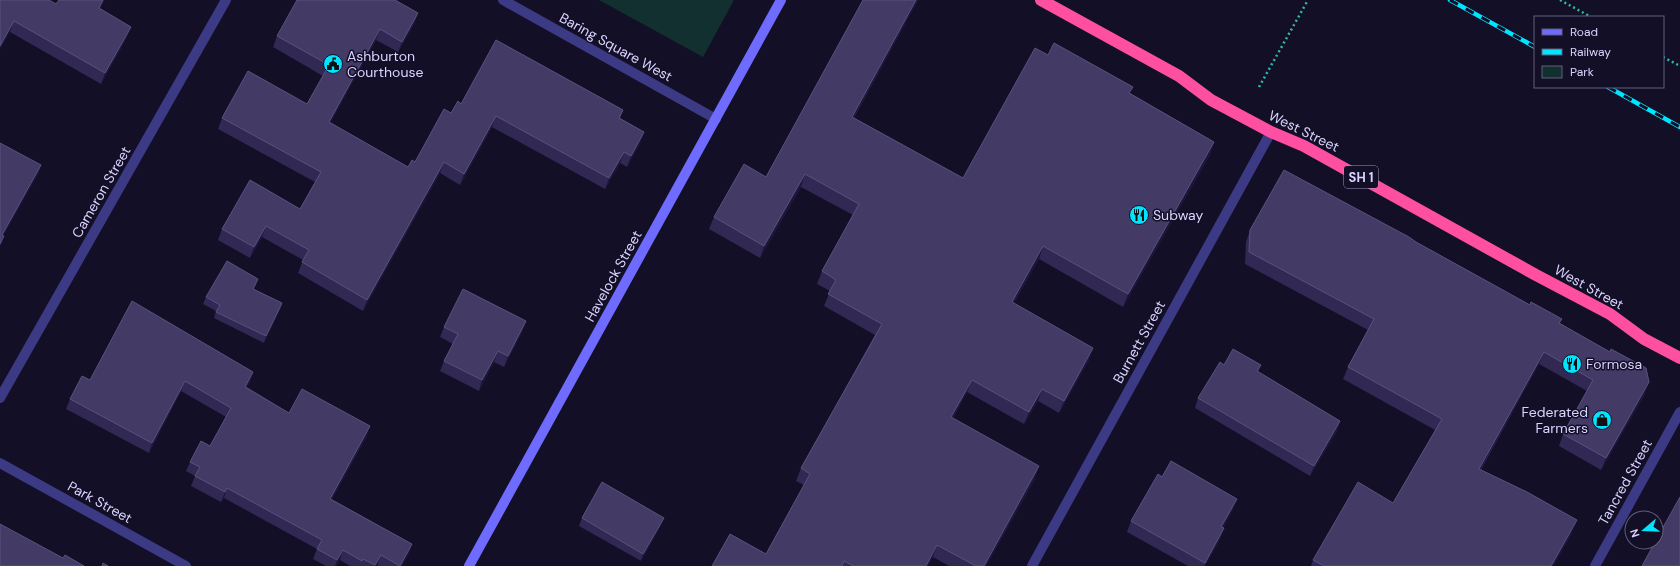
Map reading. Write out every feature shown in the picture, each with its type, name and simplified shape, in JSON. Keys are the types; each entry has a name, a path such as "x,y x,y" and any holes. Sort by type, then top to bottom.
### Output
{"highway":[{"name":"West Street","path":"1041,0 1179,76 1211,100 1271,132 1304,146 1536,275 1610,314 1644,339 1680,358"}],"street":[{"name":"Cameron Street","path":"0,398 226,0"},
{"name":"Baring Square West","path":"503,0 716,119"},
{"name":"Havelock Street","path":"469,566 781,0"},
{"name":"Burnett Street","path":"1032,566 1271,132"},
{"name":"Tancred Street","path":"1595,566 1680,412"},
{"name":"Park Street","path":"0,463 186,566"}],"path":[{"path":"1259,87 1308,0"},
{"path":"1560,0 1589,16"},
{"path":"1664,58 1680,66"}],"green space":[{"path":"599,0 734,0 703,57"}],"building":[{"path":"0,0 49,0 56,4 59,0 103,0 99,8 131,27 105,73 14,21 0,46"},
{"path":"297,0 395,0 418,13 402,42 380,29 329,122 408,167 412,160 415,162 444,109 451,113 458,101 461,104 496,40 623,110 619,118 644,132 631,156 624,152 609,178 496,116 464,174 444,162 367,300 302,262 309,250 266,226 254,247 222,229 250,180 300,209 321,172 222,118 248,71 307,104 329,65 277,36"},
{"path":"863,0 916,0 852,117 963,178 1035,48 1048,55 1054,43 1133,87 1129,93 1214,142 1128,294 1043,246 1012,302 1093,348 1064,401 1042,389 1029,412 972,380 951,417 1039,466 984,566 976,566 937,545 926,566 853,566 844,561 842,566 712,566 730,534 766,554 810,474 801,468 882,324 828,294 836,280 822,271 859,204 805,174 764,246 714,217 744,164 766,177"},
{"path":"0,143 41,165 2,235 4,236 0,244"},
{"path":"1284,170 1409,237 1530,305 1531,302 1562,319 1559,323 1610,352 1611,349 1646,368 1649,382 1606,458 1563,434 1593,380 1544,352 1479,469 1527,492 1577,520 1551,566 1324,566 1313,560 1358,482 1393,503 1442,419 1348,367 1374,319 1249,252 1250,230"},
{"path":"227,261 258,279 253,289 282,303 266,336 216,312 220,305 206,297"},
{"path":"463,289 526,321 508,356 498,351 482,380 444,361 458,334 444,327"},
{"path":"132,301 253,372 245,387 289,413 302,389 370,426 330,499 412,544 400,566 381,555 375,565 363,559 362,561 343,550 337,560 317,549 322,540 227,488 225,492 195,476 200,467 190,462 201,441 210,446 231,408 185,381 152,443 70,399 82,376 90,380"},
{"path":"1233,349 1261,365 1257,371 1340,421 1314,466 1198,398 1220,362 1224,365"},
{"path":"1171,461 1237,499 1221,527 1224,528 1205,563 1131,521 1158,474 1162,477"},
{"path":"602,482 664,518 643,554 582,518"},
{"path":"1680,497 1680,566 1642,566 1651,550 1664,550 1664,526"},
{"path":"0,524 63,558 65,555 84,566 0,566"}],"railway":[{"path":"1450,0 1534,46"},
{"path":"1610,88 1680,127"}],"place":[{"name":"Ashburton Courthouse","path":"333,64"},
{"name":"Subway","path":"1139,215"},
{"name":"Formosa","path":"1572,364"},
{"name":"Federated Farmers","path":"1602,420"}]}
